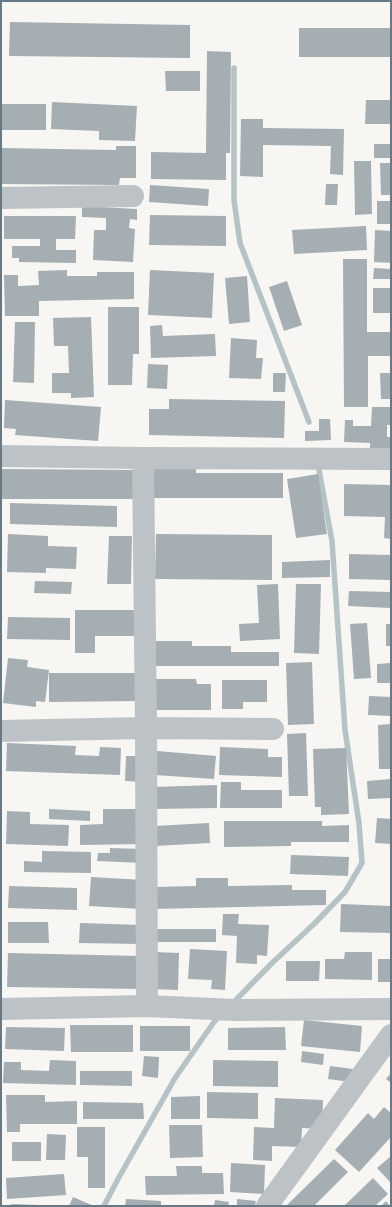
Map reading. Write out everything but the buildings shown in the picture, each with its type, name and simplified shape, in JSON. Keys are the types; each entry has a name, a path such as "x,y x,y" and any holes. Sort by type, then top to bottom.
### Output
{"street":[{"path":"1,198 133,196"},
{"path":"1,456 391,459"},
{"path":"143,458 147,1006"},
{"path":"1,731 146,728 273,729"},
{"path":"1,1009 147,1006 227,1010 391,1009"},
{"path":"267,1206 391,1035"}],"waterway":[{"path":"234,68 234,200 240,243 309,422"},
{"path":"232,1004 345,892 362,863 359,823 345,730 332,541 319,470"},
{"path":"104,1206 175,1078 220,1015"}]}
